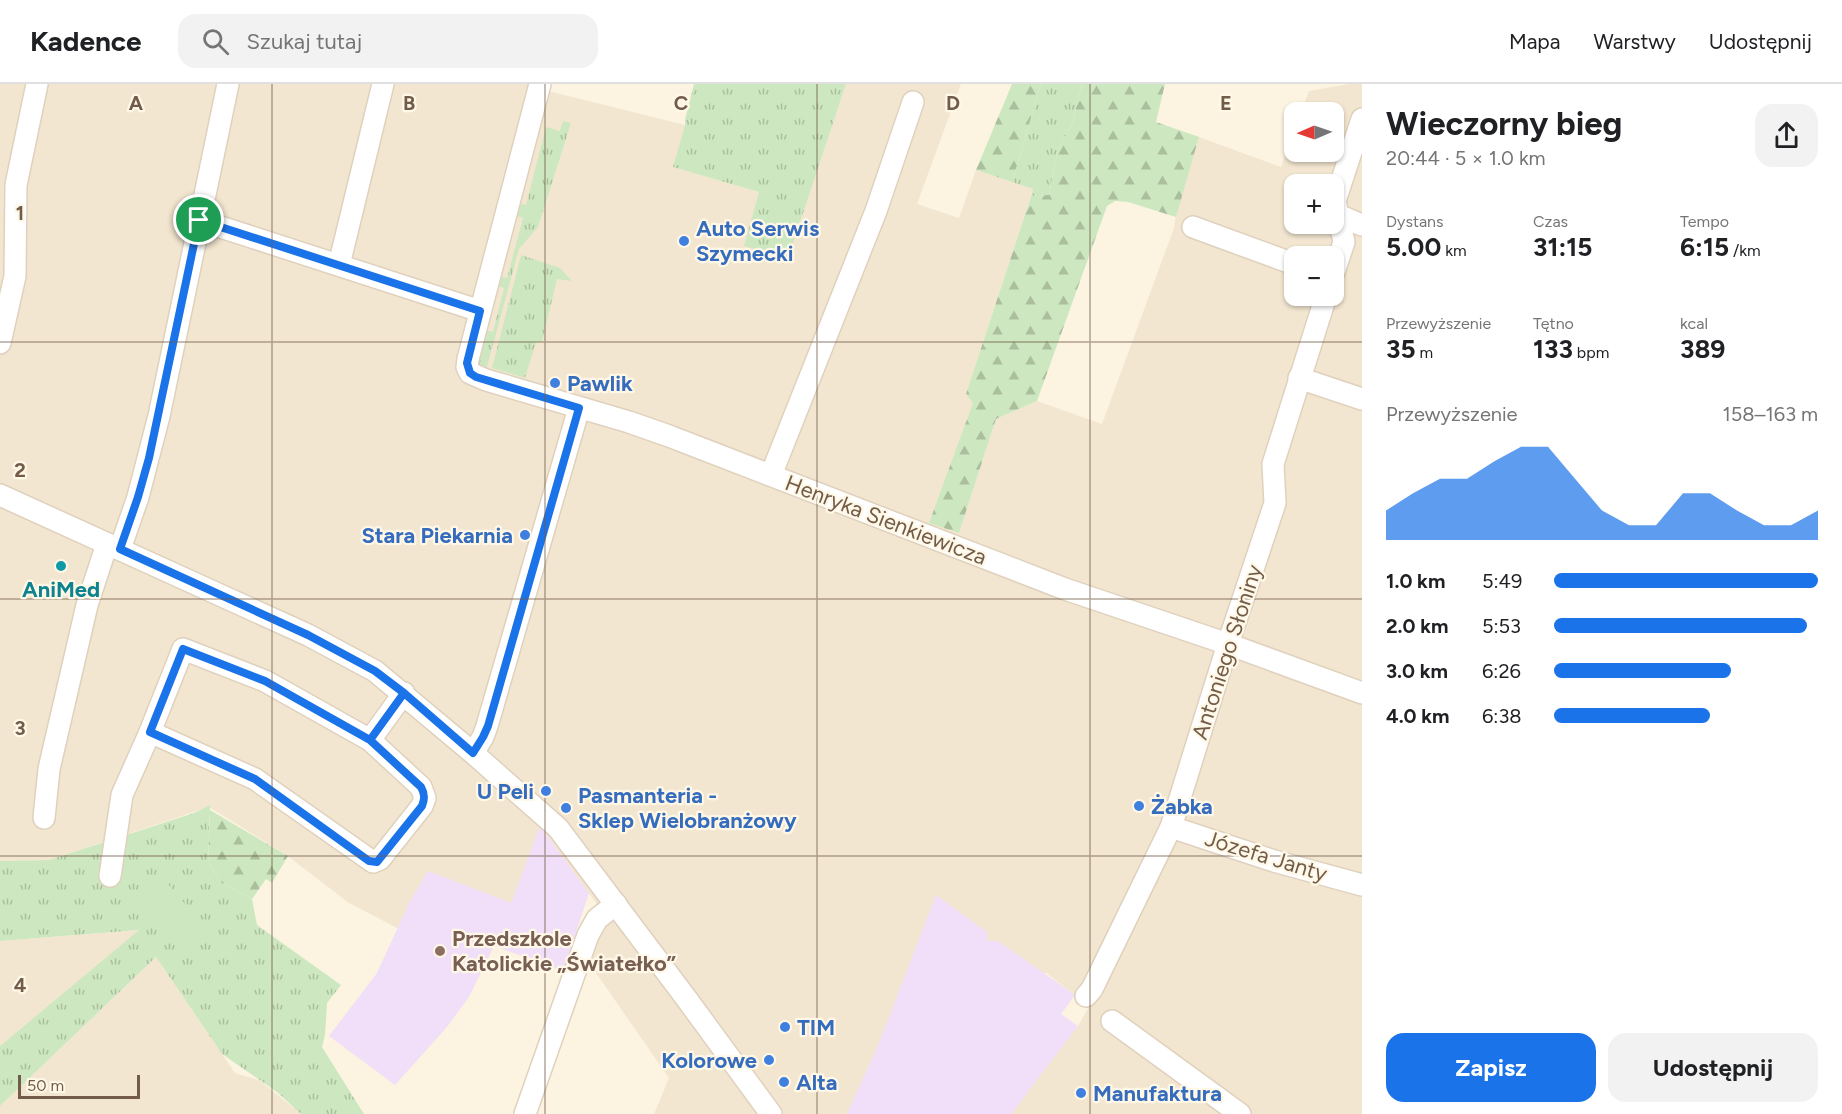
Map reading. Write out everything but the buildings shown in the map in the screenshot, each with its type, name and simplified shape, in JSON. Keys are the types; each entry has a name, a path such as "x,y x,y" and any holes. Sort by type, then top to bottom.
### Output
{"street":[{"path":"0,343 15,276 16,185 37,84"},
{"path":"44,818 49,769 87,605 138,497 149,458 228,84"},
{"path":"339,265 383,84"},
{"name":"Henryka Sienkiewicza","path":"540,84 467,363 470,373 476,377 669,436 1065,589 1228,644 1362,693"},
{"path":"771,475 876,211 913,102"},
{"path":"1344,174 1362,119"},
{"path":"1344,218 1362,225"},
{"path":"199,220 480,311"},
{"path":"1193,226 1284,260"},
{"name":"Antoniego Słoniny","path":"1086,996 1092,989 1171,827 1275,503 1273,464 1323,306"},
{"path":"1299,378 1362,399"},
{"path":"473,753 488,726 579,408"},
{"path":"0,495 317,640 375,671 404,693 558,828 771,1114"},
{"path":"110,876 122,795 183,649 265,681 370,740 421,787 425,798 422,806 380,859 373,862 255,779 150,732"},
{"path":"370,740 404,693"},
{"name":"Józefa Janty","path":"1171,827 1274,861 1362,885"},
{"path":"525,1114 588,935 597,920 615,904"},
{"path":"1112,1021 1240,1114"}],"shaded area":[{"path":"0,84 537,84 536,88 685,125 674,167 759,192 787,258 846,84 961,84 917,204 959,218 976,170 1033,189 966,394 973,403 959,533 996,419 1037,401 1102,424 1174,228 1177,208 1199,137 1281,167 1284,158 1284,162 1344,162 1344,102 1305,102 1309,91 1362,84 1362,1114 1011,1114 1078,1026 1094,998 1075,995 1046,973 879,1043 847,1114 654,1114 669,1078 587,960 608,919 540,827 511,903 428,871 409,903 399,929 349,903 285,854 209,807 49,860 0,861"},
{"name":"Przedszkole Katolickie „Światełko”","path":"540,826 589,893 563,971 494,946 469,997 447,1027 395,1085 329,1036 377,973 409,903 428,871 511,903"},
{"path":"936,895 987,932 988,941 998,941 1075,995 1061,1014 1078,1026 1011,1114 847,1114 879,1043"},
{"path":"140,930 0,1046 0,941"},
{"path":"156,957 235,1073 259,1080 301,1114 0,1114 0,1106"}],"green space":[{"path":"694,84 846,84 788,258 744,246 759,192 673,167"},
{"path":"1012,84 1041,84 1012,182 976,170"},
{"path":"1041,84 1082,84 1072,124 1057,152 1049,195 1031,196 1033,189 1012,182"},
{"path":"1082,84 1165,84 1156,122 1199,137 1176,217 1128,202 1115,201 1107,206 1037,401 996,419 959,533 929,523 973,403 966,394 1031,196 1049,195 1057,152 1072,124"},
{"path":"563,121 571,123 538,227 519,249 487,367 475,364 482,329 493,332 504,288 493,285 496,275 507,278 523,218 512,214 515,202 526,205 546,127 560,131"},
{"path":"521,255 560,268 572,281 557,279 542,342 536,342 525,378 492,368"},
{"path":"210,805 208,861 220,882 252,899 257,925 341,985 327,1003 322,1047 364,1114 301,1114 277,1092 222,1054 156,957 0,1106 0,1046 139,930 0,941 0,861 49,860 194,813"},
{"path":"210,810 288,856 272,883 266,879 252,899 220,882 208,861"},
{"path":"159,883 168,884 198,919 198,928 184,945 174,944 143,908 142,900"}],"place":[{"name":"Auto Serwis Szymecki","path":"684,241"},
{"name":"Pawlik","path":"555,383"},
{"name":"Stara Piekarnia","path":"525,535"},
{"name":"AniMed","path":"61,566"},
{"name":"U Peli","path":"546,791"},
{"name":"Żabka","path":"1139,806"},
{"name":"Pasmanteria - Sklep Wielobranżowy","path":"566,808"},
{"name":"Przedszkole Katolickie „Światełko”","path":"440,951"},
{"name":"TIM","path":"785,1027"},
{"name":"Kolorowe","path":"769,1060"},
{"name":"Alta","path":"784,1082"},
{"name":"Manufaktura","path":"1081,1093"}],"route":[{"path":"199,220 149,458 120,549 308,635 375,671 404,693 370,740 265,681 183,649 150,732 255,779 369,861 377,862 422,806 425,793 370,740 394,707 404,693 473,753 478,746 488,726 579,408 476,377 470,373 467,363 480,311 199,220"}]}
